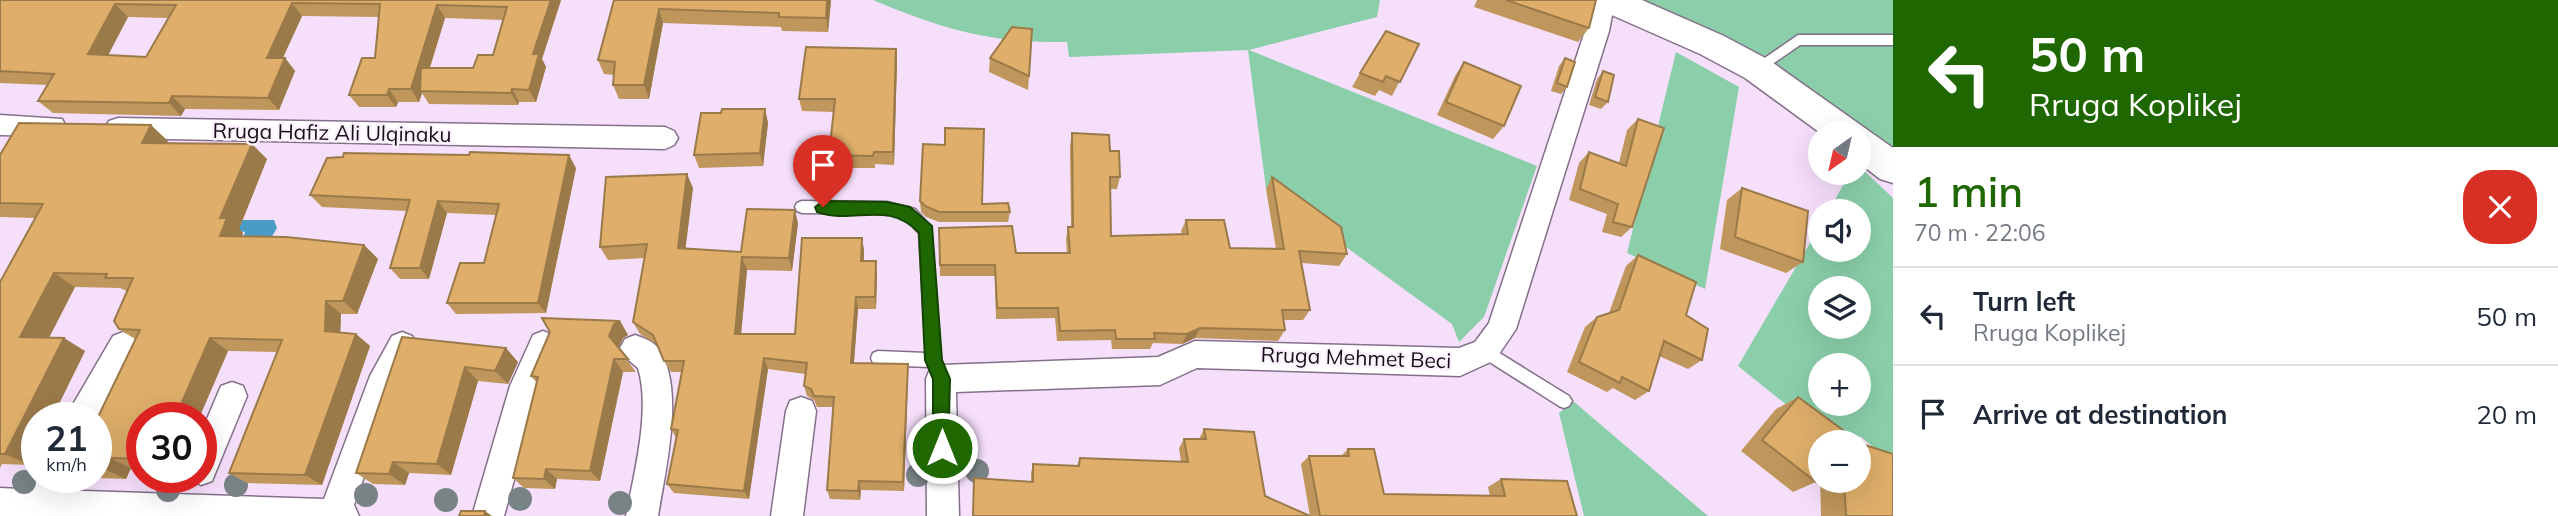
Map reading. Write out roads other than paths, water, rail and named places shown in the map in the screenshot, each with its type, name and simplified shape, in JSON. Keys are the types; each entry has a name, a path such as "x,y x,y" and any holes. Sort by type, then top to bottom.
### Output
{"main road":[{"path":"1610,0 1712,45 1757,69 1832,122"},
{"path":"1871,151 1893,168"}],"street":[{"path":"1485,351 1501,330 1597,31 1603,0"},
{"name":"Rruga Hafiz Ali Ulqinaku","path":"0,125 187,131 665,138"},
{"path":"488,516 525,386 543,344"},
{"path":"89,402 123,345"},
{"path":"334,516 386,376 402,345"},
{"path":"635,348 649,358 656,376 655,427 642,516"},
{"name":"Rruga Mehmet Beci","path":"937,369 1160,370 1195,354 1460,362 1485,351"},
{"path":"937,369 943,516"},
{"path":"217,432 232,396"},
{"path":"787,516 801,411"},
{"path":"14,505 28,493"},
{"path":"183,511 191,493"},
{"path":"14,505 127,513 183,511 343,516"}],"lane":[{"path":"1757,69 1798,40 1893,40"},
{"path":"802,207 887,208 910,214 933,231 937,369 878,358"},
{"path":"1485,351 1564,401"}],"water":[{"path":"237,220 274,220 277,228 271,238 243,240 245,232 238,231"}]}
